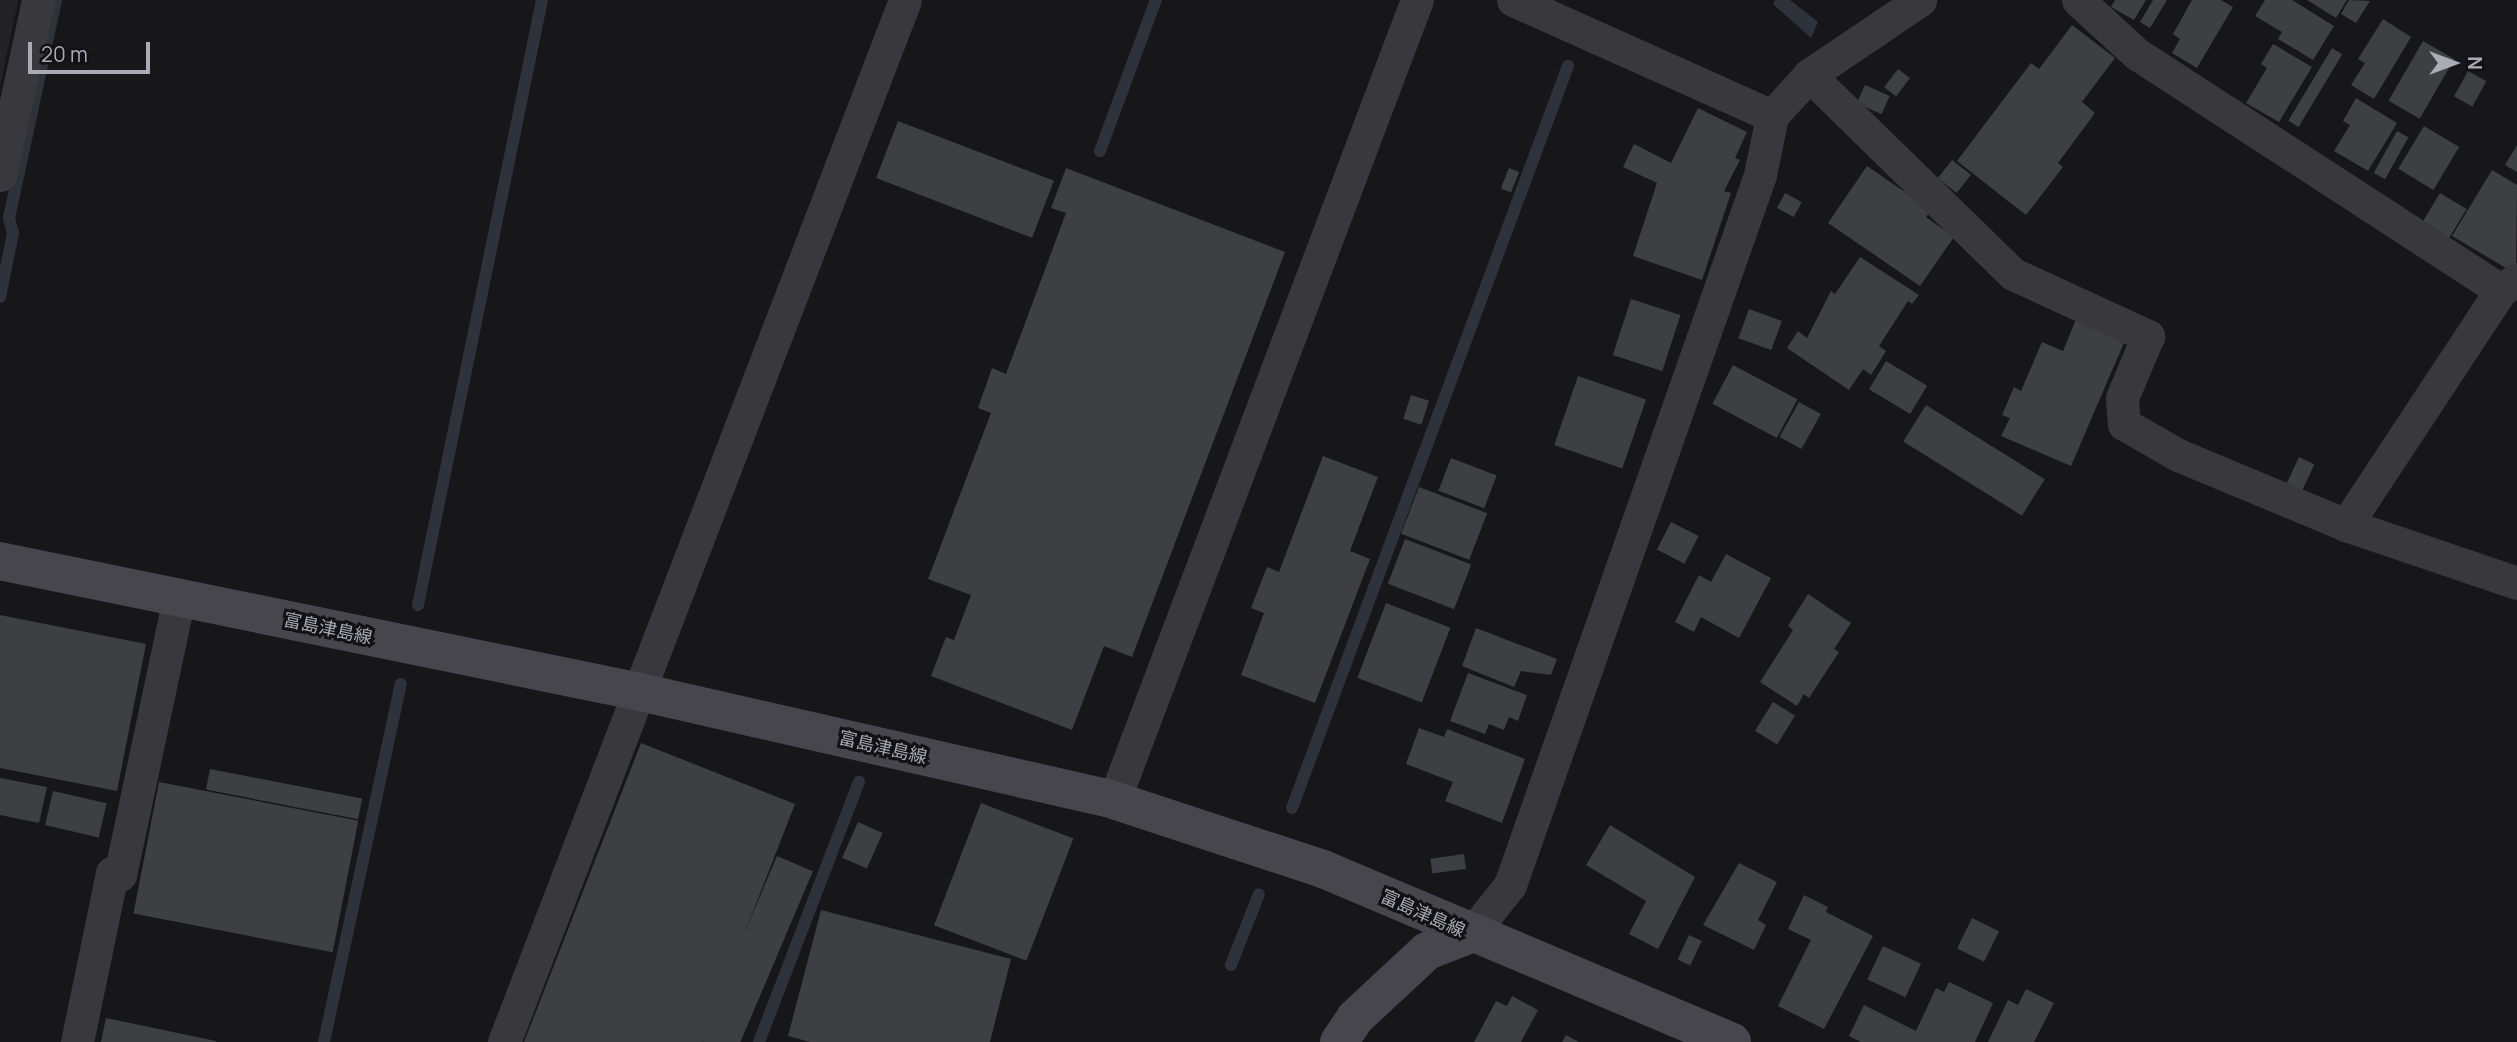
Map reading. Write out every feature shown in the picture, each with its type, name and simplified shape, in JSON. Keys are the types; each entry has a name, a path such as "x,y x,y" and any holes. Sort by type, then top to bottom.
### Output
{"main road":[{"name":"富島津島線","path":"0,561 640,692 1114,800 1323,869 1471,934 1732,1042"},
{"path":"1339,1042 1355,1018 1427,951 1471,934"}],"street":[{"path":"0,175 38,0"},
{"path":"504,1042 905,0"},
{"path":"1114,800 1417,0"},
{"path":"1514,0 1772,116"},
{"path":"1471,934 1510,885 1751,201 1772,116 1809,75 1920,0"},
{"path":"2078,0 2137,54 2509,284 2346,525"},
{"path":"1809,75 2013,274 2148,336 2122,398 2124,424 2178,455 2346,525 2517,583"},
{"path":"77,1042 112,873 120,875 179,598"}],"shaded area":[{"path":"0,0 18,0 0,87"},
{"path":"1775,0 1790,0 1818,22 1811,38 1773,4"}],"building":[{"path":"2115,0 2146,0 2134,20 2111,7"},
{"path":"2153,0 2167,0 2150,28 2140,22"},
{"path":"2192,0 2221,0 2233,7 2197,68 2172,53 2180,39 2173,34"},
{"path":"2265,0 2292,0 2334,26 2313,60 2278,39 2282,32 2255,16"},
{"path":"2307,0 2347,0 2336,18"},
{"path":"2349,0 2370,1 2356,23 2341,14"},
{"path":"2383,19 2411,37 2374,99 2351,85 2365,63 2358,59"},
{"path":"2072,25 2115,58 2082,102 2095,113 2058,163 2063,167 2026,215 1957,161 2031,63 2039,69"},
{"path":"2423,41 2454,59 2420,119 2388,101"},
{"path":"2273,44 2312,67 2279,122 2246,103 2267,68 2261,64"},
{"path":"2332,48 2342,54 2299,127 2288,121"},
{"path":"1898,69 1910,78 1896,96 1884,87"},
{"path":"2468,71 2486,81 2472,107 2454,96"},
{"path":"1865,85 1890,96 1882,114 1857,103"},
{"path":"2356,98 2397,123 2368,171 2334,151 2350,125 2343,121"},
{"path":"1698,108 1747,132 1735,158 1740,160 1724,191 1731,193 1702,280 1633,256 1657,183 1623,167 1634,144 1671,163"},
{"path":"898,121 1054,181 1032,238 876,178"},
{"path":"2424,126 2459,147 2433,190 2398,169"},
{"path":"2397,131 2408,137 2385,179 2374,173"},
{"path":"2517,145 2517,172 2505,165"},
{"path":"1952,160 1971,175 1957,193 1938,178"},
{"path":"1867,166 1931,210 1926,217 1954,237 1920,286 1828,223"},
{"path":"1066,168 1285,252 1132,657 1104,646 1072,730 931,676 946,637 954,640 971,595 928,579 991,413 978,408 992,368 1006,374 1066,213 1051,208"},
{"path":"1509,168 1519,172 1511,193 1501,188"},
{"path":"2492,170 2517,185 2516,274 2452,236"},
{"path":"1785,193 1802,202 1794,217 1777,208"},
{"path":"2440,193 2467,209 2448,240 2421,224"},
{"path":"1860,257 1919,295 1912,304 1908,301 1879,346 1886,351 1871,375 1863,369 1849,390 1787,348 1798,331 1807,338 1831,291 1835,294"},
{"path":"1631,299 1680,315 1662,371 1613,355"},
{"path":"1749,309 1782,321 1771,350 1738,338"},
{"path":"2077,317 2126,338 2071,466 2001,436 2010,418 2002,415 2014,387 2021,391 2042,342 2063,351"},
{"path":"1886,361 1927,386 1910,414 1869,389"},
{"path":"1733,365 1797,399 1777,438 1712,404"},
{"path":"1578,376 1646,399 1622,468 1554,445"},
{"path":"1411,395 1429,401 1421,425 1403,419"},
{"path":"1799,402 1821,414 1801,449 1780,437"},
{"path":"1926,405 2045,479 2022,516 1903,441"},
{"path":"1323,456 1378,477 1350,551 1370,559 1315,703 1241,675 1264,613 1251,608 1267,567 1279,572"},
{"path":"2299,457 2314,464 2301,493 2285,486"},
{"path":"1451,458 1497,476 1484,508 1438,491"},
{"path":"1419,487 1487,513 1469,560 1401,534"},
{"path":"1671,522 1699,536 1685,564 1657,550"},
{"path":"1405,539 1471,564 1454,609 1388,584"},
{"path":"1726,554 1771,578 1739,638 1701,617 1694,632 1675,622 1699,575 1711,582"},
{"path":"1808,594 1851,623 1834,649 1839,652 1809,698 1804,694 1797,706 1760,682 1793,630 1788,626"},
{"path":"1386,603 1450,628 1422,702 1357,678"},
{"path":"0,615 146,644 117,791 0,768"},
{"path":"1476,628 1557,659 1551,675 1521,671 1514,687 1462,666"},
{"path":"1468,673 1527,695 1518,721 1509,717 1504,730 1489,724 1485,734 1450,721"},
{"path":"1773,702 1795,716 1777,745 1755,731"},
{"path":"1419,728 1444,737 1447,729 1525,759 1502,823 1445,801 1453,782 1406,764"},
{"path":"641,743 795,804 702,1042 524,1042"},
{"path":"210,769 362,799 358,819 206,790"},
{"path":"0,778 47,787 39,823 0,815"},
{"path":"159,782 358,821 333,952 133,914"},
{"path":"53,791 107,803 99,837 45,825"},
{"path":"981,803 1073,838 1026,961 934,925"},
{"path":"858,822 883,833 867,869 842,858"},
{"path":"1610,825 1695,877 1658,949 1629,934 1646,901 1586,865"},
{"path":"1464,854 1466,869 1432,874 1430,859"},
{"path":"777,856 813,871 740,1042 699,1040"},
{"path":"1739,863 1777,882 1758,920 1766,925 1754,950 1703,925"},
{"path":"1804,895 1828,907 1826,912 1873,936 1824,1029 1778,1006 1811,940 1788,929"},
{"path":"821,910 1011,959 990,1042 810,1042 788,1036"},
{"path":"1972,918 1999,931 1984,962 1957,949"},
{"path":"1689,935 1702,941 1690,965 1678,959"},
{"path":"1883,946 1921,964 1905,997 1867,980"},
{"path":"1949,982 1993,1003 1975,1042 1861,1042 1849,1036 1864,1005 1916,1031 1936,988 1944,992"},
{"path":"2026,989 2054,1003 2034,1042 1988,1042 2008,1000 2018,1005"},
{"path":"1512,996 1538,1010 1521,1042 1474,1042 1496,1001 1507,1006"},
{"path":"106,1018 216,1041 216,1042 101,1042"},
{"path":"1566,1035 1579,1042 1562,1042"}],"waterway":[{"path":"0,297 13,233 9,218 56,0"},
{"path":"418,605 542,0"},
{"path":"1100,151 1156,0"},
{"path":"1292,808 1568,66"},
{"path":"324,1042 401,684"},
{"path":"759,1042 859,782"},
{"path":"1231,965 1259,894"}]}
